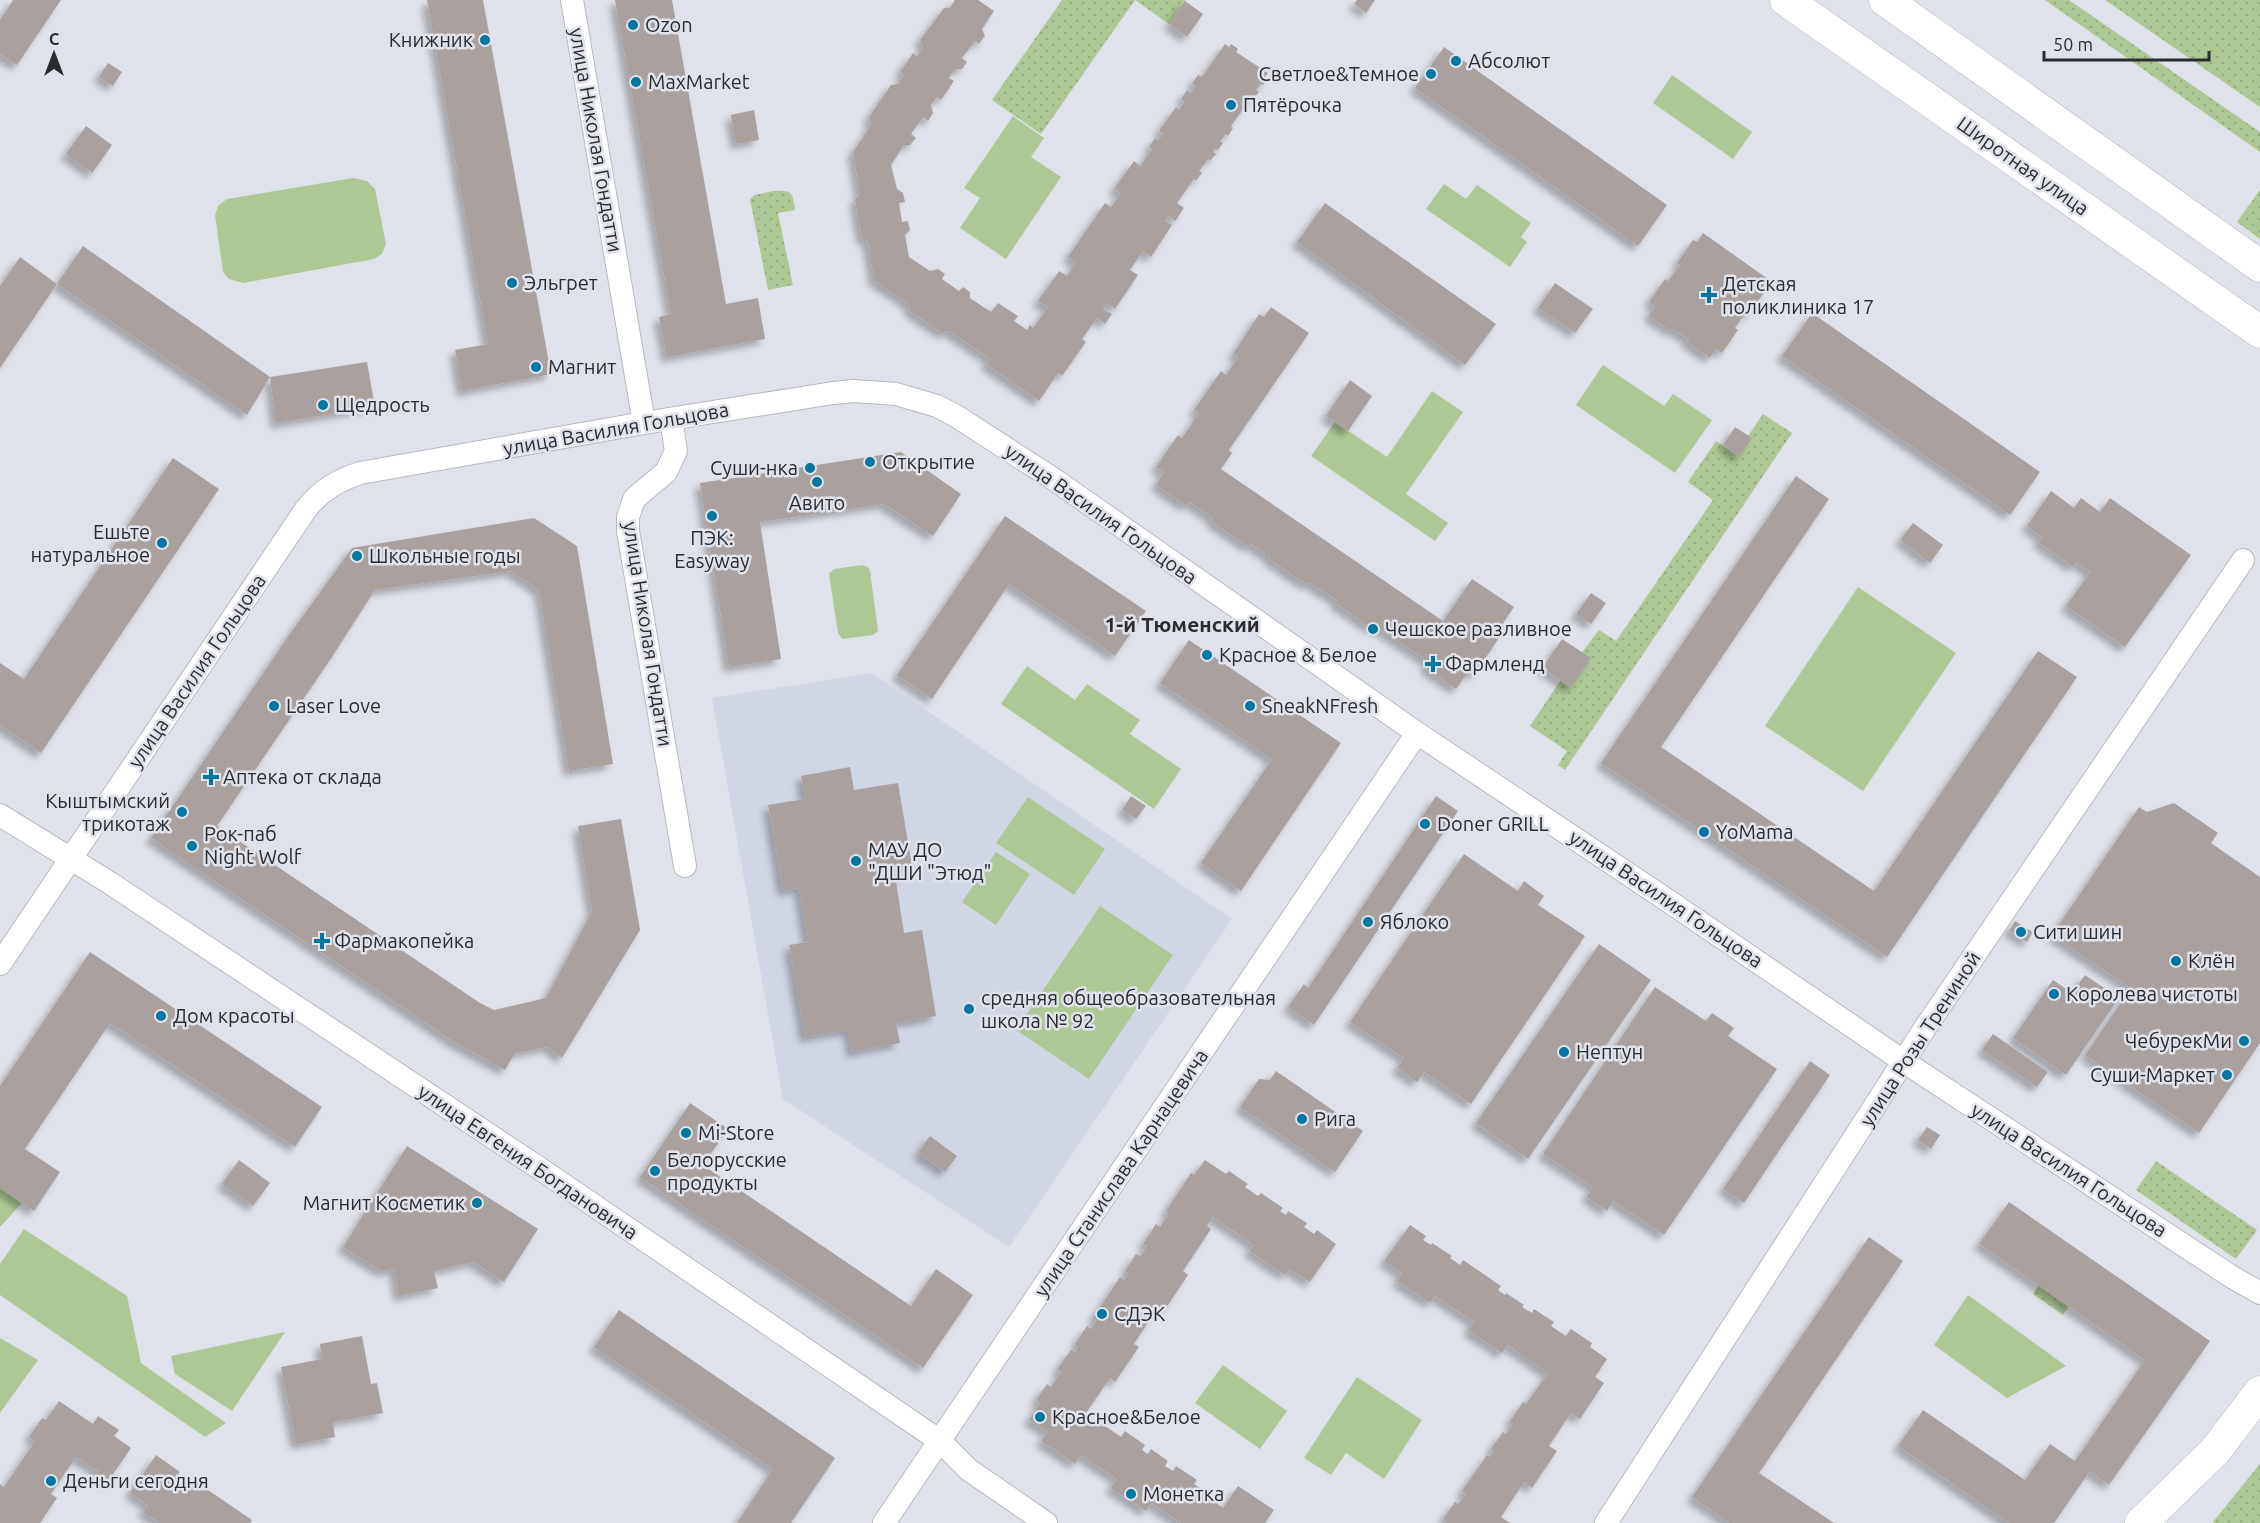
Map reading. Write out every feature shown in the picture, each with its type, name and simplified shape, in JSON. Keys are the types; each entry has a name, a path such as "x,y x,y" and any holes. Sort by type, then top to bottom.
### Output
{"main road":[{"name":"Широтная улица","path":"1786,0 2260,332"},
{"path":"1884,0 2260,266"},
{"path":"2141,1523 2215,1451 2260,1392"}],"street":[{"name":"улица Николая Гондатти","path":"572,0 644,423"},
{"name":"улица Василия Гольцова","path":"0,964 306,509 330,486 360,473 670,418 854,391 896,394 937,406 956,416 1052,478 1417,733 1665,898 1903,1061 2260,1293"},
{"name":"улица Николая Гондатти","path":"670,418 676,451 666,472 634,499 628,517 628,531 686,866"},
{"name":"улица Розы Трениной","path":"1605,1523 1811,1207 1903,1061 2243,560"},
{"name":"улица Станислава Карнацевича","path":"884,1523 1417,733"},
{"name":"улица Евгения Богдановича","path":"0,815 70,860 111,883 576,1193 940,1441 969,1470 1046,1523"}],"shaded area":[{"name":"средняя общеобразовательная школа № 92","path":"872,673 1232,919 1009,1247 783,1099 712,698"}],"green space":[{"path":"1062,0 1135,0 1041,134 992,100"},
{"path":"1135,0 1186,0 1169,24"},
{"path":"2045,0 2069,0 2260,132 2260,152"},
{"path":"2105,0 2260,0 2260,107"},
{"path":"1672,75 1752,132 1733,159 1653,103"},
{"path":"1013,116 1044,138 1031,157 1061,177 1006,259 960,228 980,198 964,188"},
{"path":"353,178 367,181 375,189 386,244 382,254 374,259 243,283 229,279 223,272 215,215 218,206 227,199"},
{"path":"1444,184 1466,199 1477,185 1531,223 1521,237 1527,242 1510,267 1426,209"},
{"path":"2260,190 2260,239 2237,222"},
{"path":"773,191 790,193 793,199 795,210 778,213 793,285 768,290 750,199 755,195"},
{"path":"1603,365 1664,406 1673,394 1712,420 1675,473 1576,405"},
{"path":"1432,391 1463,412 1406,494 1448,523 1435,541 1311,456 1335,422 1387,457"},
{"path":"1763,414 1792,433 1565,770 1558,765 1567,751 1530,726 1560,681 1599,630 1616,641 1713,500 1688,482 1716,441 1739,456 1748,436"},
{"path":"862,565 868,567 870,571 878,631 873,635 842,639 838,633 829,574 834,569"},
{"path":"1858,587 1956,653 1863,791 1765,726"},
{"path":"1027,666 1075,700 1087,684 1140,720 1130,734 1181,769 1154,809 1001,704"},
{"path":"1028,797 1105,849 1074,895 996,843"},
{"path":"996,852 1030,874 996,925 962,902"},
{"path":"1100,906 1173,955 1089,1079 1016,1030"},
{"path":"2156,1161 2257,1230 2236,1259 2136,1190"},
{"path":"0,1188 22,1203 0,1227"},
{"path":"24,1229 127,1296 141,1363 226,1423 205,1437 0,1295 0,1264"},
{"path":"2039,1285 2069,1306 2063,1315 2033,1294"},
{"path":"1968,1295 2066,1366 2007,1398 1934,1345"},
{"path":"285,1332 232,1411 175,1374 171,1356"},
{"path":"0,1338 38,1360 0,1413"},
{"path":"1223,1365 1287,1411 1260,1449 1195,1403"},
{"path":"1357,1377 1422,1420 1384,1479 1346,1453 1331,1475 1304,1458"},
{"path":"2260,1464 2260,1523 2212,1523"}],"building":[{"path":"13,0 61,0 17,65 0,54 0,20"},
{"path":"427,0 483,0 551,374 462,391 455,350 488,344"},
{"path":"615,0 672,0 726,304 758,298 765,339 667,357 659,317 671,314"},
{"path":"955,0 978,0 994,11 982,29 985,36 979,44 975,41 962,58 967,62 962,69 955,69 949,78 954,81 941,100 937,97 931,105 933,113 928,121 923,117 911,134 916,138 910,145 904,145 891,165 897,189 903,193 905,202 899,203 902,222 908,221 910,230 905,235 909,257 930,271 938,269 945,274 942,279 959,291 963,287 970,292 970,298 991,312 998,303 1018,316 1014,321 1027,330 1030,325 1033,328 1048,307 1038,301 1059,271 1067,276 1076,262 1068,257 1105,203 1111,207 1121,193 1114,189 1134,161 1140,166 1152,149 1149,147 1155,138 1158,140 1163,134 1159,131 1176,107 1179,110 1185,101 1181,99 1187,90 1191,93 1196,86 1192,83 1198,75 1202,77 1225,44 1229,47 1231,44 1238,49 1236,52 1268,73 1265,77 1268,78 1256,90 1259,92 1253,99 1251,98 1231,126 1233,128 1228,136 1226,134 1220,141 1223,143 1218,150 1215,149 1213,152 1216,154 1210,161 1208,159 1199,171 1202,173 1196,181 1194,179 1177,203 1184,208 1175,221 1168,216 1165,221 1172,225 1151,257 1143,251 1130,270 1138,275 1115,309 1107,303 1103,309 1112,314 1105,324 1097,318 1082,339 1086,342 1062,376 1058,373 1039,401 986,364 990,359 949,331 942,333 910,311 909,304 874,280 868,242 862,238 855,200 860,194 853,152 871,125 869,117 891,85 898,84 904,75 900,72 913,53 917,56 923,48 920,40 944,8 950,8"},
{"path":"1357,0 1375,0 1366,13 1354,4"},
{"path":"1185,1 1203,14 1187,37 1169,24"},
{"path":"1444,47 1667,205 1638,246 1415,88"},
{"path":"108,63 122,72 113,86 99,77"},
{"path":"754,110 759,140 736,144 731,115"},
{"path":"86,126 112,145 92,173 66,154"},
{"path":"1325,203 1496,324 1465,365 1297,242"},
{"path":"1703,233 1768,279 1762,288 1766,290 1749,314 1746,312 1735,328 1738,330 1722,353 1716,349 1710,358 1687,342 1689,339 1673,329 1671,331 1649,316 1655,306 1649,302 1665,279 1668,281 1680,265 1677,263 1693,240 1697,242"},
{"path":"83,246 270,377 247,415 57,284"},
{"path":"20,257 57,284 0,368 0,286"},
{"path":"1555,283 1593,309 1575,333 1538,308"},
{"path":"1271,307 1309,333 1229,450 1232,453 1221,469 1443,621 1472,579 1514,607 1495,635 1499,638 1474,675 1469,671 1456,689 1425,668 1429,662 1375,626 1373,629 1335,603 1337,600 1308,582 1307,585 1251,544 1249,547 1211,521 1213,518 1189,502 1186,506 1156,485 1164,472 1156,467 1178,435 1182,438 1199,413 1194,410 1221,371 1226,375 1238,357 1233,354 1259,314 1264,317"},
{"path":"1812,313 2040,472 2010,515 1782,356"},
{"path":"367,362 375,407 276,423 270,377"},
{"path":"1350,380 1372,396 1348,431 1326,416"},
{"path":"1735,427 1752,438 1739,457 1723,445"},
{"path":"901,452 961,494 933,536 884,504 760,522 781,659 729,667 700,483"},
{"path":"173,458 219,489 41,753 0,725 0,663 24,679"},
{"path":"1796,476 1829,499 1661,747 1874,891 2038,651 2077,677 1887,957 1601,763"},
{"path":"2051,491 2074,508 2081,498 2100,512 2110,498 2191,555 2125,647 2066,606 2090,572 2076,562 2073,567 2038,542 2042,537 2027,526"},
{"path":"1005,516 1146,611 1115,656 1009,584 932,699 897,675"},
{"path":"534,518 577,546 613,764 569,771 539,590 511,571 375,590 217,826 480,1003 494,1010 546,998 592,911 578,826 621,819 640,930 562,1058 548,1047 515,1053 505,1070 454,1042 151,838 287,638 352,548"},
{"path":"1913,523 1943,545 1930,563 1900,540"},
{"path":"1591,593 1606,603 1591,624 1576,614"},
{"path":"1562,639 1591,658 1571,688 1542,668"},
{"path":"1189,640 1341,743 1241,891 1201,863 1272,759 1160,683"},
{"path":"850,767 854,790 898,783 913,872 895,875 904,933 922,930 936,1016 896,1023 900,1043 852,1052 848,1030 805,1037 789,945 808,942 799,888 783,891 768,805 805,799 801,776"},
{"path":"1131,796 1146,806 1136,819 1122,810"},
{"name":"Яблоко","path":"1436,796 1458,811 1314,1025 1288,1007 1304,984 1308,988"},
{"name":"Клён","path":"2174,803 2218,833 2211,843 2260,877 2260,1043 2199,1133 2085,1055 2131,988 2052,935 2139,807 2147,812"},
{"path":"1464,854 1518,891 1524,881 1544,896 1538,905 1585,936 1471,1104 1424,1072 1417,1082 1397,1068 1404,1058 1350,1022"},
{"name":"Сити шин","path":"2015,921 2033,932 2027,942 2009,931"},
{"name":"Нептун","path":"1599,944 1651,980 1528,1159 1476,1123"},
{"path":"90,952 322,1107 295,1147 110,1023 25,1149 60,1172 34,1211 0,1188 0,1086"},
{"path":"2085,975 2119,998 2066,1075 2013,1038 2053,980 2072,993"},
{"path":"1655,987 1706,1021 1712,1013 1734,1028 1728,1036 1777,1069 1664,1235 1613,1201 1607,1211 1587,1197 1593,1187 1543,1154"},
{"path":"1993,1034 2048,1072 2037,1087 1982,1050"},
{"path":"1810,1061 1830,1075 1744,1203 1723,1189"},
{"name":"Рига","path":"1276,1071 1363,1131 1335,1172 1240,1107 1259,1079 1270,1080"},
{"path":"690,1103 728,1129 703,1165 911,1306 936,1269 973,1295 923,1368 640,1177"},
{"path":"1927,1127 1940,1135 1931,1149 1918,1140"},
{"path":"930,1136 957,1156 945,1172 918,1153"},
{"path":"407,1146 538,1229 504,1282 474,1262 434,1271 438,1288 399,1296 394,1269 381,1271 343,1247"},
{"path":"239,1160 270,1183 253,1206 222,1184"},
{"path":"1205,1160 1226,1174 1229,1171 1248,1184 1245,1187 1258,1196 1261,1193 1283,1208 1280,1211 1286,1215 1288,1211 1307,1223 1304,1227 1314,1234 1317,1230 1336,1244 1310,1282 1289,1269 1285,1275 1249,1251 1254,1245 1213,1217 1207,1226 1211,1229 1183,1271 1188,1275 1164,1311 1158,1307 1134,1344 1139,1347 1115,1382 1110,1378 1084,1416 1093,1422 1095,1419 1121,1437 1125,1431 1145,1445 1142,1450 1148,1454 1151,1449 1168,1461 1165,1466 1173,1471 1176,1466 1197,1480 1194,1484 1216,1499 1215,1502 1223,1508 1238,1486 1274,1510 1265,1523 1181,1523 1151,1503 1146,1511 1111,1488 1117,1479 1081,1455 1075,1464 1041,1441 1048,1432 1029,1420 1040,1403 1036,1400 1047,1384 1051,1387 1061,1372 1057,1369 1071,1350 1075,1352 1078,1347 1075,1344 1087,1326 1091,1329 1097,1320 1093,1318 1120,1277 1124,1280 1128,1273 1125,1271 1136,1254 1140,1256 1147,1246 1143,1244 1156,1224 1160,1227 1169,1213 1166,1211 1191,1173 1194,1175"},
{"path":"2009,1202 2210,1341 2109,1485 2090,1471 2054,1523 2009,1523 1898,1446 1923,1410 2025,1480 2050,1444 2075,1461 2145,1360 1979,1244"},
{"path":"1410,1225 1426,1236 1423,1240 1452,1256 1450,1258 1460,1265 1463,1260 1501,1286 1498,1290 1524,1305 1522,1307 1532,1313 1534,1309 1554,1322 1551,1326 1566,1336 1571,1329 1592,1343 1590,1347 1607,1359 1595,1377 1604,1383 1580,1419 1571,1413 1549,1446 1557,1451 1532,1488 1524,1482 1501,1517 1510,1523 1446,1523 1447,1521 1443,1519 1455,1502 1458,1504 1466,1494 1462,1491 1487,1455 1490,1457 1494,1451 1491,1449 1503,1432 1506,1434 1513,1424 1510,1421 1523,1402 1526,1404 1548,1373 1508,1345 1502,1353 1468,1330 1474,1322 1435,1296 1430,1303 1397,1281 1402,1273 1384,1261"},
{"path":"1869,1237 1903,1261 1759,1473 1834,1523 1730,1523 1692,1497"},
{"path":"619,1310 835,1458 791,1523 737,1523 773,1469 594,1347"},
{"path":"362,1336 371,1384 377,1383 383,1413 333,1422 335,1437 296,1444 281,1367 322,1359 320,1344"},
{"path":"59,1401 93,1424 98,1416 119,1430 114,1436 131,1448 107,1483 95,1474 98,1471 76,1457 51,1494 57,1498 40,1523 0,1523 0,1484 4,1487 35,1441 29,1437 42,1418 46,1420"},
{"path":"156,1455 203,1491 205,1488 252,1520 250,1523 160,1523 143,1512 148,1505 130,1493"}],"place":[{"name":"Ozon","path":"633,25"},
{"name":"Книжник","path":"485,40"},
{"name":"Абсолют","path":"1456,61"},
{"name":"Светлое&Темное","path":"1431,74"},
{"name":"MaxMarket","path":"636,82"},
{"name":"Пятёрочка","path":"1231,105"},
{"name":"Эльгрет","path":"512,283"},
{"name":"Детская поликлиника 17","path":"1709,295"},
{"name":"Магнит","path":"536,367"},
{"name":"Щедрость","path":"323,405"},
{"name":"Открытие","path":"870,462"},
{"name":"Суши-нка","path":"810,468"},
{"name":"Авито","path":"817,482"},
{"name":"ПЭК: Easyway","path":"712,516"},
{"name":"Ешьте натуральное","path":"162,543"},
{"name":"Школьные годы","path":"357,556"},
{"name":"Чешское разливное","path":"1373,629"},
{"name":"Красное & Белое","path":"1207,655"},
{"name":"Фармленд","path":"1433,664"},
{"name":"Laser Love","path":"274,706"},
{"name":"SneakNFresh","path":"1250,706"},
{"name":"Аптека от склада","path":"211,777"},
{"name":"Кыштымский трикотаж","path":"182,812"},
{"name":"Doner GRILL","path":"1425,824"},
{"name":"YoMama","path":"1704,832"},
{"name":"Рок-паб Night Wolf","path":"192,846"},
{"name":"МАУ ДО \"ДШИ \"Этюд\"","path":"856,861"},
{"name":"Яблоко","path":"1368,922"},
{"name":"Сити шин","path":"2021,932"},
{"name":"Фармакопейка","path":"322,941"},
{"name":"Клён","path":"2176,961"},
{"name":"Королева чистоты","path":"2054,994"},
{"name":"средняя общеобразовательная школа № 92","path":"969,1009"},
{"name":"Дом красоты","path":"161,1016"},
{"name":"ЧебурекМи","path":"2244,1041"},
{"name":"Нептун","path":"1564,1052"},
{"name":"Суши-Маркет","path":"2227,1075"},
{"name":"Рига","path":"1302,1119"},
{"name":"Mi-Store","path":"686,1133"},
{"name":"Белорусские продукты","path":"655,1171"},
{"name":"Магнит Косметик","path":"477,1203"},
{"name":"СДЭК","path":"1102,1314"},
{"name":"Красное&Белое","path":"1040,1417"},
{"name":"Деньги сегодня","path":"51,1481"},
{"name":"Монетка","path":"1131,1494"}],"district":[{"name":"1-й Тюменский","path":"1182,625"}]}
